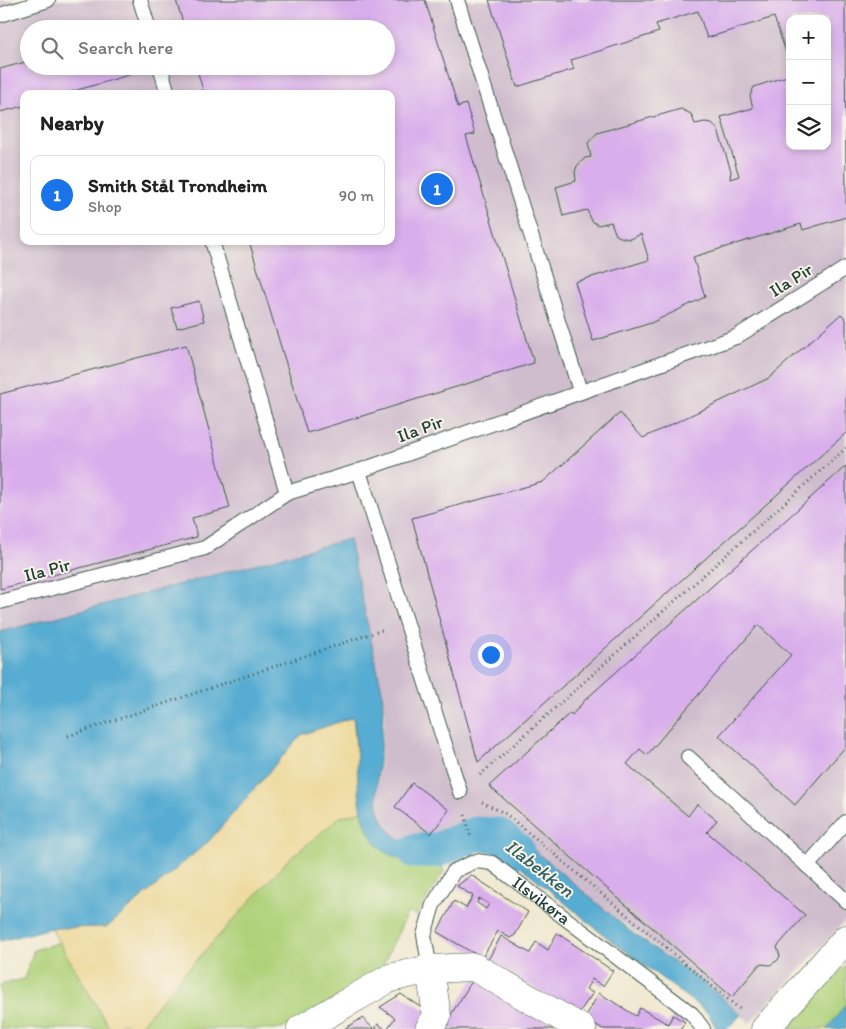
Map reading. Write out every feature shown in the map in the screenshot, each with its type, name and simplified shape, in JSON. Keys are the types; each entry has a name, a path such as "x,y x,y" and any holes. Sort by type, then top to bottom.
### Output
{"street":[{"path":"757,1023 846,940"},
{"path":"301,1029 390,978 430,969 474,967 582,1029"},
{"name":"Ilsvikøra","path":"429,1029 437,1016 430,969"}],"lane":[{"path":"0,15 48,0"},
{"path":"140,0 146,20"},
{"path":"457,0 580,391"},
{"path":"163,75 167,90"},
{"path":"213,245 288,493"},
{"name":"Ila Pir","path":"0,602 205,548 288,493 359,471 736,337 846,268"},
{"path":"359,471 460,792"},
{"path":"688,757 846,901"},
{"path":"807,866 846,822"},
{"name":"Ilsvikøra","path":"430,969 424,935 433,906 454,871 476,861 492,863 692,1014 703,1029"}],"path":[{"path":"757,1023 506,814 460,792 846,448"},
{"path":"68,736 378,631"}],"shaded area":[{"path":"0,0 846,0 846,920 750,1023 716,992 487,822 421,846 405,843 390,833 381,818 377,800 385,714 349,539 0,632"}],"green space":[{"path":"362,811 372,838 388,854 410,860 439,860 444,871 416,916 408,912 379,973 282,1029 137,1029 180,978 288,860 340,817"},
{"path":"60,942 110,1029 0,1029 0,985 24,979 34,950"},
{"path":"846,965 846,1029 788,1029"}],"sand":[{"path":"353,717 362,811 340,817 288,860 180,978 137,1029 131,1029 123,1022 116,1029 110,1029 51,928 107,927 209,841 301,735"}],"water":[{"path":"349,539 382,691 383,718 377,786 378,808 381,816 396,837 411,845 430,844 459,831 465,848 439,858 413,861 395,857 380,847 369,833 359,796 353,717 301,735 209,841 107,927 51,928 0,941 0,632"},
{"path":"487,822 514,833 630,931 716,992 741,1015 727,1029 717,1029 708,1013 600,932 500,849 489,845 478,845 473,826"},
{"path":"846,1004 846,1029 827,1029 829,1027"}],"building":[{"path":"176,0 425,0 458,107 466,104 475,134 466,136 534,363 307,433 250,245 395,245 395,90 203,90 199,75 395,75 395,20 182,20"},
{"path":"489,0 845,0 846,217 803,230 801,224 693,257 705,297 651,323 593,341 575,282 649,260 641,234 631,239 616,235 611,222 598,225 592,221 587,210 563,216 556,187 576,181 575,172 577,166 585,158 591,157 588,143 597,133 681,109 691,114 695,124 712,123 718,130 731,171 730,179 739,176 721,117 753,108 750,96 754,87 786,76 786,150 831,150 831,15 786,15 786,52 774,17 707,38 698,11 656,24 659,32 571,60 574,69 517,87"},
{"path":"20,63 20,75 129,75 78,90 20,90 20,107 0,112 0,69"},
{"path":"199,301 204,321 177,328 171,308"},
{"path":"841,314 846,319 846,433 478,762 412,518 543,482 620,413 643,438 769,378"},
{"path":"186,345 230,508 192,518 197,537 0,589 0,394"},
{"path":"846,466 846,746 795,805 719,736 791,655 758,625 647,755 640,749 627,764 688,816 697,804 717,820 707,832 805,915 777,947 780,956 778,960 770,965 760,964 732,997 489,786 570,713 572,715 585,700"},
{"path":"412,783 449,810 431,834 395,807"},
{"path":"471,875 528,912 515,935 510,938 498,931 482,958 437,932 454,901 466,908 473,896 457,886","holes":["479,898 489,904 486,909 477,903"]},
{"path":"557,933 613,971 603,986 592,979 586,989 593,993 578,1014 488,960 501,936 530,953 536,942 548,950"},
{"path":"474,978 558,1029 442,1029"},
{"path":"599,993 636,1016 640,1008 668,1024 673,1015 685,1022 681,1029 603,1029 585,1018"},
{"path":"401,994 429,1013 418,1029 387,1029 395,1018 380,1007"},
{"path":"362,1018 374,1029 344,1029 351,1025"},
{"path":"378,1024 385,1029 375,1029"}],"waterway":[{"name":"Ilabekken","path":"415,851 437,850 476,834 498,835 517,850"}],"place":[{"name":"Smith Stål Trondheim","path":"437,189"}]}
